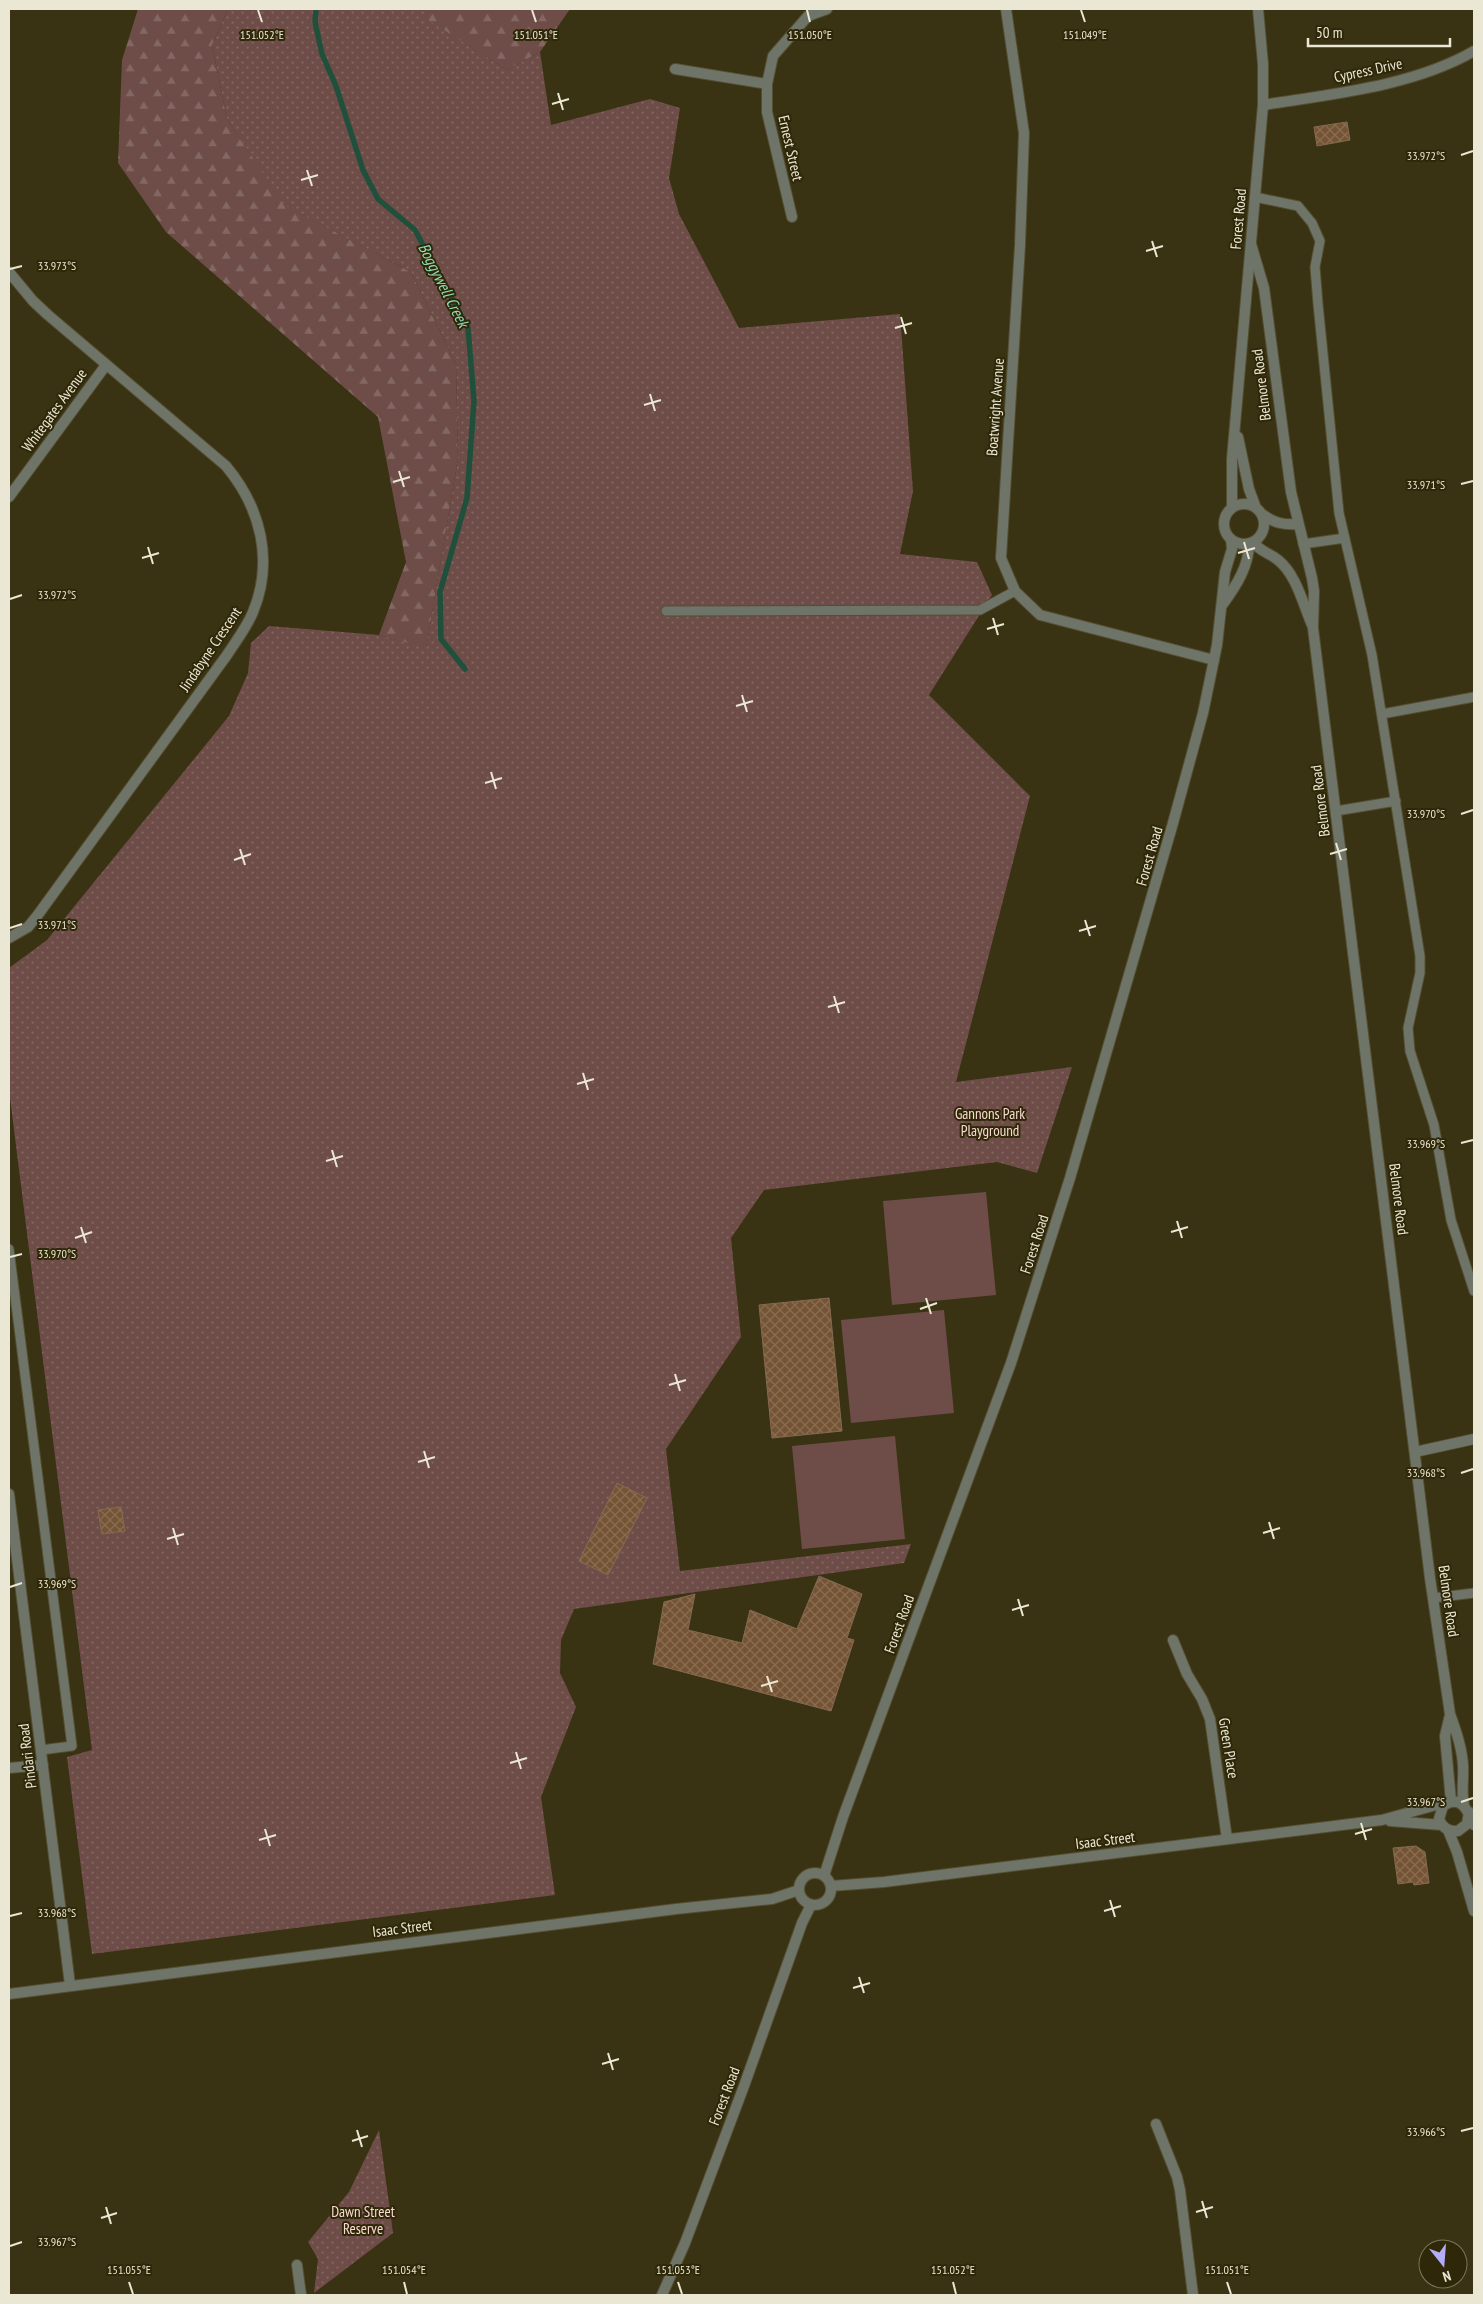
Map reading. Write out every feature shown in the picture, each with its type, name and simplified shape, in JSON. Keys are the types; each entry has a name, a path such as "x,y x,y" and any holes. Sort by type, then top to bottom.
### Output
{"street":[{"name":"Ernest Street","path":"792,218 767,112 768,84 773,56 808,16 827,9"},
{"name":"Boatwright Avenue","path":"1006,9 1024,133 1020,245 1001,558 1015,591 1040,615 1214,660"},
{"name":"Forest Road","path":"1232,508 1232,459 1236,431 1263,105 1263,71 1258,9"},
{"name":"Cypress Drive","path":"1263,105 1405,78 1444,66 1474,51"},
{"path":"675,69 768,84"},
{"name":"Belmore Road","path":"1251,244 1264,288 1283,440 1297,524 1314,591 1313,628 1433,1598 1450,1714 1462,1758 1461,1792 1474,1826"},
{"name":"Jindabyne Crescent","path":"9,272 33,301 106,365 210,451 237,479 255,511 260,529 264,569 260,592 252,615 207,684 37,916 28,927 9,938"},
{"name":"Whitegates Avenue","path":"9,497 106,365"},
{"name":"Forest Road","path":"1236,431 1249,489 1259,511"},
{"path":"1259,511 1264,520 1262,533 1251,543 1237,543 1231,539 1225,529 1225,517 1232,508 1244,504 1259,511 1272,522 1297,524"},
{"name":"Forest Road","path":"824,1876 843,1817 1008,1372 1111,1044 1176,815 1214,660 1223,605 1225,572 1232,549 1231,539"},
{"name":"Forest Road","path":"1223,605 1239,582 1241,573 1249,559 1251,543"},
{"name":"Belmore Road","path":"1251,543 1261,551 1278,559 1284,566 1291,576 1313,628"},
{"path":"1415,1452 1474,1439"},
{"name":"Pindari Road","path":"9,1494 70,1985"},
{"name":"Green Place","path":"1173,1640 1187,1674 1202,1699 1210,1719 1227,1839"},
{"name":"Belmore Road","path":"1448,1803 1445,1736 1450,1714"},
{"path":"9,1768 43,1765"},
{"path":"1445,1827 1453,1831 1463,1828 1467,1824 1466,1809 1448,1803 1439,1814 1445,1827 1457,1852 1474,1910"},
{"name":"Isaac Street","path":"831,1886 868,1884 1382,1820 1448,1803"},
{"name":"Isaac Street","path":"1382,1820 1445,1827"},
{"path":"814,1873 824,1876 831,1886 829,1897 826,1901 822,1904 811,1905 802,1900 799,1890 805,1877 814,1873"},
{"name":"Isaac Street","path":"9,1994 772,1899 799,1890"},
{"name":"Forest Road","path":"662,2295 688,2235 802,1923 811,1905"},
{"path":"1156,2124 1177,2177 1180,2190 1193,2295"},
{"path":"297,2264 301,2295"}],"lane":[{"path":"1255,197 1298,206 1312,223 1320,241 1315,267 1339,513 1372,655 1420,956 1420,973 1408,1028 1410,1051 1434,1125 1451,1220 1474,1291"},
{"path":"1303,544 1345,538"},
{"path":"666,611 980,610 1015,591"},
{"path":"1382,714 1474,697"},
{"path":"1336,811 1396,801"},
{"path":"9,1249 72,1746 41,1750"},
{"path":"1433,1598 1474,1593"}],"green space":[{"path":"138,9 228,9 212,45 227,119 285,205 411,272 456,364 458,458 426,649 379,635 406,562 378,417 166,232 118,163 122,60"},
{"name":"Gannons Park Playground","path":"228,9 429,9 425,18 507,70 540,52 551,125 650,99 680,108 669,178 679,214 739,328 900,314 913,491 900,554 977,562 992,595 929,695 1030,796 956,1082 1072,1067 1037,1173 997,1162 764,1190 731,1238 741,1337 666,1449 680,1571 911,1544 904,1563 574,1609 561,1640 560,1673 576,1707 541,1797 555,1895 92,1954 67,1757 92,1750 9,1090 9,968 47,940 229,716 248,673 251,643 269,626 379,635 426,648 458,458 456,364 411,272 284,205 227,119 212,45"},
{"path":"429,9 570,9 540,52 507,70 424,18"},
{"path":"986,1192 996,1295 892,1305 883,1201"},
{"path":"944,1310 954,1413 851,1423 841,1320"},
{"path":"895,1436 905,1539 802,1549 792,1446"},
{"name":"Dawn Street Reserve","path":"379,2130 393,2233 314,2293 318,2259 308,2242 349,2192"}],"building":[{"path":"1347,122 1350,140 1317,146 1314,127"},
{"path":"829,1298 842,1431 772,1438 759,1305"},
{"path":"617,1483 647,1498 608,1575 579,1561"},
{"path":"121,1507 125,1531 102,1534 98,1510"},
{"path":"819,1576 862,1594 847,1638 854,1640 831,1711 653,1664 664,1602 695,1594 688,1630 742,1643 750,1610 797,1629"},
{"path":"1416,1846 1425,1852 1429,1883 1414,1885 1413,1882 1398,1884 1393,1848"}],"waterway":[{"name":"Boggywell Creek","path":"316,9 315,22 322,54 336,86 363,170 378,199 415,230 468,328 474,401 467,498 440,592 441,639 465,669"}]}
